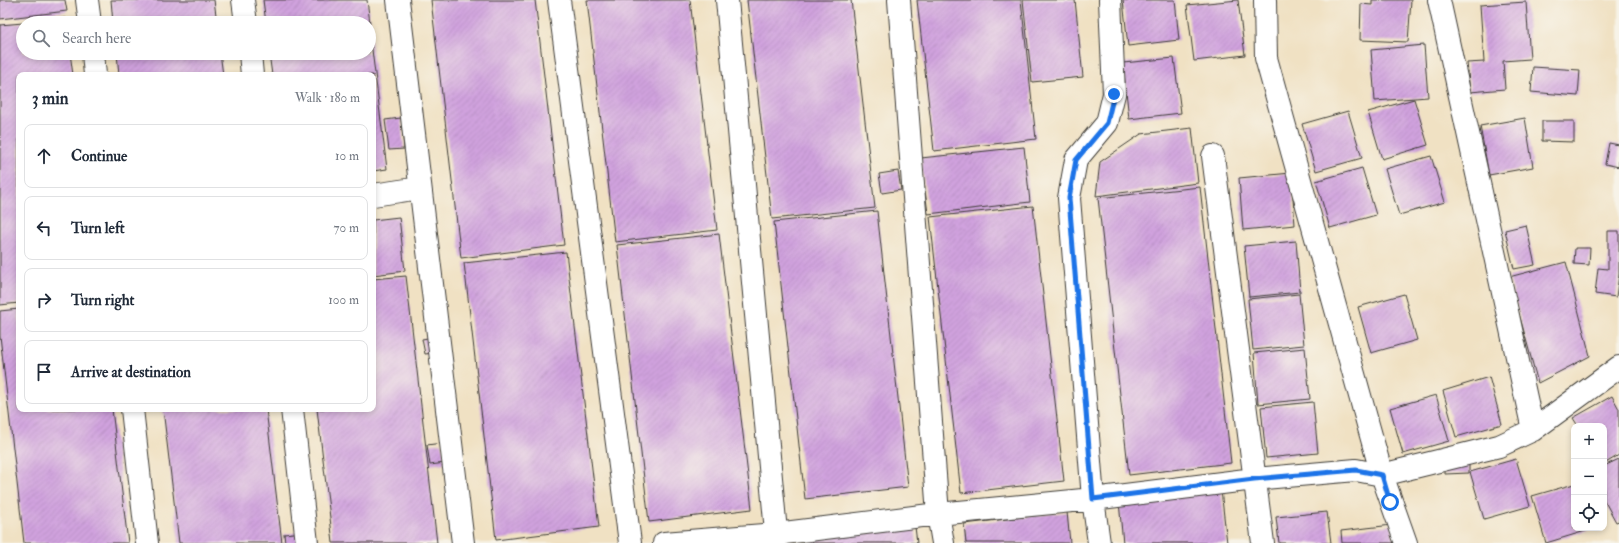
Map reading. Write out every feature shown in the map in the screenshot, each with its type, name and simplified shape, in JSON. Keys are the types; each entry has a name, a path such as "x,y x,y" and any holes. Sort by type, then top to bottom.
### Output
{"street":[{"path":"87,0 89,16"},
{"path":"243,0 245,16"},
{"path":"398,0 463,543"},
{"path":"559,0 630,543"},
{"path":"727,0 776,539"},
{"path":"898,0 938,514 943,543"},
{"path":"1099,543 1093,499 1069,198 1076,160 1107,123 1114,94 1110,0"},
{"path":"1265,0 1266,58 1382,475 1406,543"},
{"path":"1439,0 1533,430"},
{"path":"94,60 95,72"},
{"path":"251,60 252,72"},
{"path":"1213,156 1263,543"},
{"path":"376,195 420,188"},
{"path":"664,543 776,539 938,514 1093,499 1254,479 1356,470 1382,475 1499,446 1533,430 1619,366"},
{"path":"132,412 147,543"},
{"path":"292,412 307,543"}],"building":[{"path":"0,0 65,0 67,11 0,19"},
{"path":"111,0 214,0 216,16 112,16"},
{"path":"263,0 367,0 369,16 265,16"},
{"path":"431,0 535,0 564,245 461,258"},
{"path":"587,0 690,0 717,230 615,242"},
{"path":"747,0 851,0 875,208 772,219"},
{"path":"917,0 1021,0 1036,139 934,151"},
{"path":"1023,0 1075,0 1083,77 1032,82"},
{"path":"1123,0 1175,0 1179,40 1128,46"},
{"path":"1238,0 1245,55 1194,61 1187,5"},
{"path":"1372,0 1411,0 1408,42 1360,40 1361,4 1372,5"},
{"path":"1526,2 1530,59 1503,61 1505,89 1470,92 1467,63 1484,62 1480,5"},
{"path":"16,24 16,60 71,60 73,72 16,72 16,303 0,305 0,25"},
{"path":"1424,45 1428,97 1375,101 1371,50"},
{"path":"1174,58 1181,113 1129,119 1123,63"},
{"path":"118,60 221,60 223,72 119,72"},
{"path":"270,60 373,60 375,72 272,72"},
{"path":"1533,67 1580,70 1578,96 1531,92"},
{"path":"376,82 387,169 376,171"},
{"path":"1414,99 1428,145 1382,159 1368,112"},
{"path":"1348,111 1362,158 1316,171 1302,124"},
{"path":"401,118 404,149 389,150 385,120"},
{"path":"1525,118 1533,167 1489,175 1480,126"},
{"path":"1542,121 1574,121 1574,142 1542,141"},
{"path":"1192,128 1198,183 1096,196 1100,162 1141,134"},
{"path":"1609,143 1619,145 1619,167 1605,164"},
{"path":"1024,147 1030,202 928,214 921,158"},
{"path":"1431,156 1445,202 1399,215 1385,169"},
{"path":"1362,168 1376,215 1330,228 1316,181"},
{"path":"898,171 901,190 882,193 879,174"},
{"path":"1291,173 1295,225 1243,230 1239,178"},
{"path":"1200,187 1231,463 1129,475 1098,198"},
{"path":"1033,206 1064,481 961,493 930,217"},
{"path":"877,211 908,487 805,499 774,222"},
{"path":"399,217 405,271 376,275 376,220"},
{"path":"1526,225 1535,265 1514,269 1505,230"},
{"path":"1608,231 1619,231 1619,274 1616,297 1595,294 1598,268 1608,269"},
{"path":"719,234 752,509 649,522 617,245"},
{"path":"1296,241 1300,292 1249,297 1244,246"},
{"path":"1575,248 1590,248 1589,265 1574,264"},
{"path":"566,252 599,527 496,540 464,263"},
{"path":"1566,262 1590,356 1538,383 1509,277"},
{"path":"406,276 437,543 333,543 317,412 376,412 376,279"},
{"path":"1299,294 1304,345 1253,350 1248,299"},
{"path":"1404,294 1417,340 1371,353 1358,307"},
{"path":"16,309 16,412 112,412 128,543 24,543 0,336 0,311"},
{"path":"439,336 441,352 425,354 422,339"},
{"path":"1305,348 1310,399 1258,404 1254,353"},
{"path":"1489,377 1502,424 1456,437 1443,391"},
{"path":"1436,395 1449,441 1403,454 1390,408"},
{"path":"1612,396 1619,409 1619,455 1607,462 1607,423 1576,423 1573,418"},
{"path":"1313,402 1318,453 1266,458 1261,407"},
{"path":"163,412 266,412 282,543 179,543"},
{"path":"442,443 445,463 430,465 427,445"},
{"path":"1445,452 1469,452 1469,473 1445,474"},
{"path":"1516,459 1530,506 1484,519 1470,472"},
{"path":"1619,459 1619,521 1616,522 1607,506 1607,465"},
{"path":"1571,485 1571,531 1585,531 1546,543 1532,496"},
{"path":"1221,490 1227,543 1123,543 1119,502"},
{"path":"1067,512 1070,543 966,543 964,524"},
{"path":"1327,512 1331,543 1279,543 1276,517"},
{"path":"1392,525 1394,543 1342,543 1341,531"},
{"path":"915,527 917,543 813,543 812,539"},
{"path":"303,532 304,543 285,543 284,534"}],"route":[{"path":"1114,94 1107,123 1076,160 1069,198 1093,499 1254,479 1356,470 1382,475 1390,502"}]}
